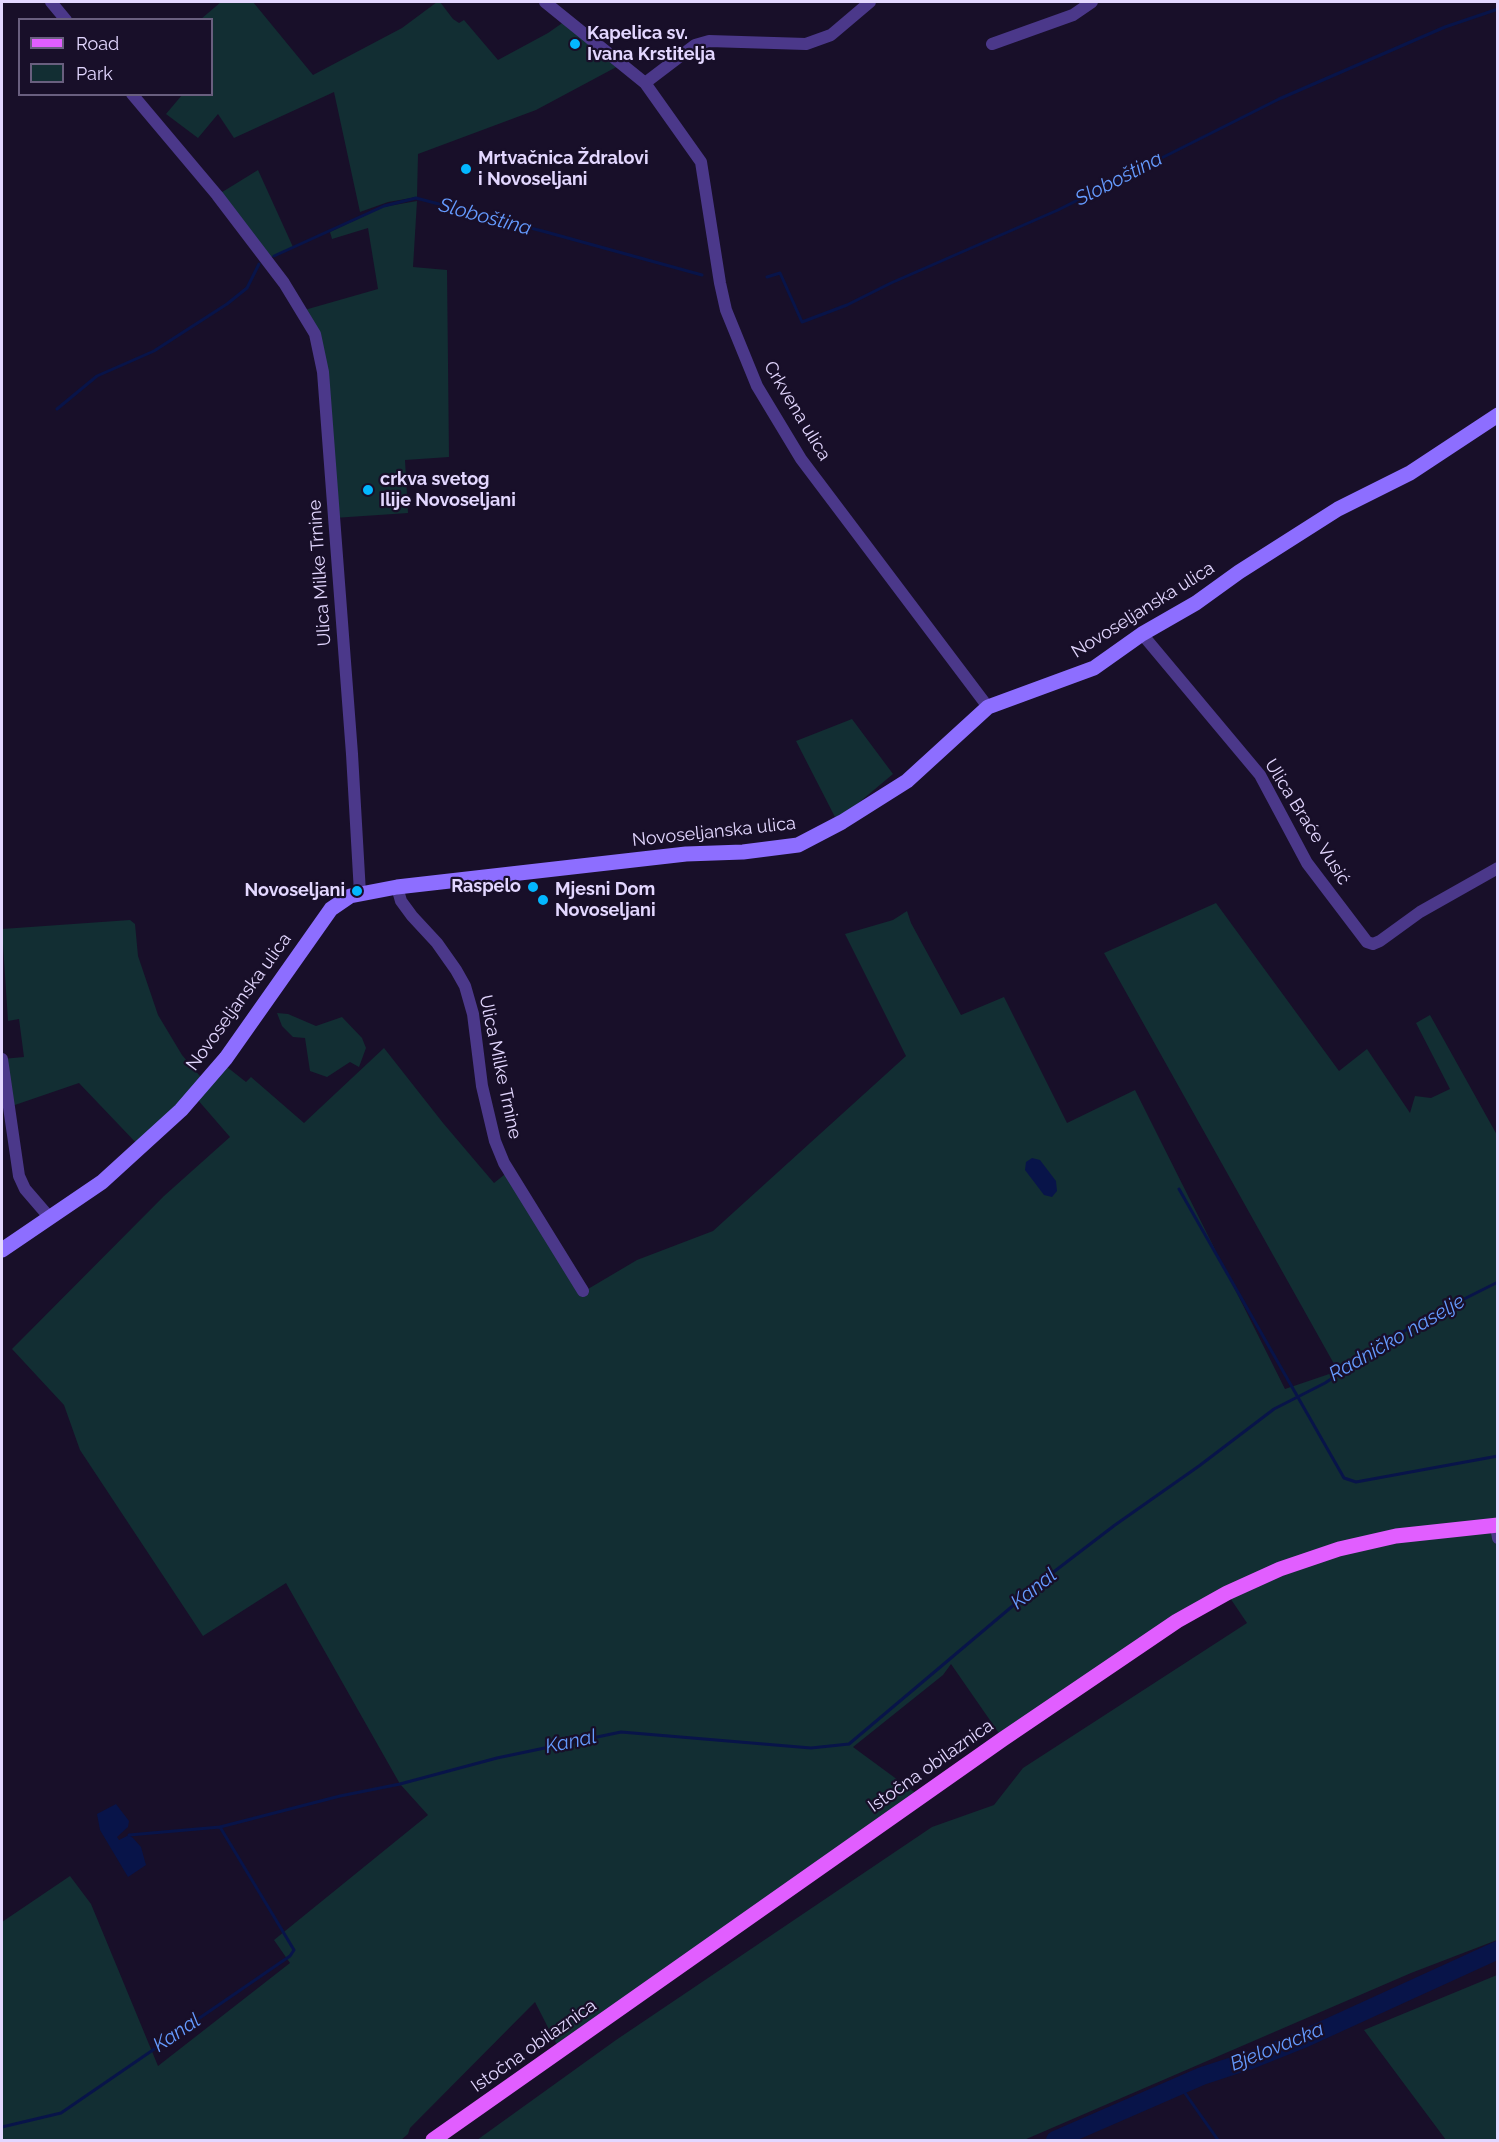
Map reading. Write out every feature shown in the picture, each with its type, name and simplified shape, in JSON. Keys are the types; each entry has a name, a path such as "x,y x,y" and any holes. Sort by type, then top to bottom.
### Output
{"main road":[{"name":"Novoseljanska ulica","path":"2,1250 102,1182 181,1110 226,1058 331,909 350,896 397,887 686,854 743,852 798,845 842,822 907,781 988,707 1094,668 1142,634 1196,603 1239,572 1338,509 1410,473 1497,415"},
{"name":"Istočna obilaznica","path":"433,2140 1003,1739 1177,1621 1227,1593 1280,1569 1339,1549 1396,1536 1497,1530"}],"street":[{"path":"51,2 64,18"},
{"name":"Crkvena ulica","path":"545,2 645,83 701,162 726,310 757,387 801,459 988,707"},
{"path":"645,83 695,45 709,41 806,44 831,35 870,2"},
{"path":"992,45 1073,15 1092,2"},
{"name":"Ulica Milke Trnine","path":"134,96 217,195 284,283 315,334 323,372 353,762 360,893"},
{"name":"Ulica Braće Vusić","path":"1142,634 1260,776 1307,863 1362,937 1373,944 1380,941 1420,912 1497,868"},
{"name":"Ulica Milke Trnine","path":"397,887 401,901 437,943 465,986 473,1014 482,1086 495,1141 504,1163 583,1291"},
{"path":"2,1059 19,1176 25,1189 50,1218"}],"green space":[{"path":"221,2 253,2 313,75 402,28 437,2 440,2 459,23 464,20 498,60 548,33 568,19 622,64 536,110 418,154 417,197 388,202 360,212 334,92 234,138 218,114 198,138 166,114 181,96 213,96 213,18 202,18"},
{"path":"258,170 293,247 267,259 219,194"},
{"path":"417,201 413,267 447,270 449,457 405,460 408,513 334,518 323,372 301,311 378,289 368,228 332,239 330,232 383,207"},
{"path":"852,719 893,774 850,810 835,817 796,741"},
{"path":"1216,903 1339,1071 1367,1049 1410,1113 1415,1096 1431,1098 1450,1089 1416,1023 1430,1015 1497,1135 1498,1525 1492,1529 1498,1547 1497,1940 1411,1973 1024,2140 477,2140 616,2040 932,1827 994,1805 1023,1768 1247,1623 1228,1595 1003,1739 951,1664 943,1675 853,1747 921,1797 560,2051 535,2002 410,2128 408,2134 401,2140 2,2140 2,1922 70,1876 91,1904 158,2066 290,1963 274,1940 428,1815 400,1784 286,1583 203,1636 80,1450 64,1405 12,1349 164,1196 230,1137 197,1099 227,1067 246,1082 251,1077 304,1123 384,1048 494,1183 509,1171 588,1289 637,1260 713,1231 906,1056 845,934 893,920 907,911 911,923 961,1015 1004,997 1067,1123 1135,1090 1285,1389 1338,1371 1104,953"},
{"path":"130,920 135,924 138,956 158,1015 182,1055 205,1082 140,1147 79,1083 9,1107 2,1059 24,1057 19,1019 8,1021 2,929"},
{"path":"277,1013 288,1014 316,1026 342,1017 362,1038 366,1048 359,1067 350,1062 327,1077 310,1071 305,1038 293,1037 282,1026"},
{"path":"1497,1975 1497,2140 1446,2140 1364,2030"}],"shaded area":[{"path":"1032,1158 1040,1160 1056,1181 1057,1191 1052,1197 1044,1195 1025,1170 1026,1162"},
{"path":"116,1804 129,1821 128,1827 117,1837 119,1840 129,1835 133,1838 141,1847 146,1865 128,1877 100,1830 97,1814"}],"waterway":[{"name":"Sloboština","path":"767,277 780,273 802,322 847,305 891,283 1058,210 1279,99 1445,27 1498,9"},
{"name":"Sloboština","path":"274,256 384,206 416,198 702,275"},
{"name":"Sloboština","path":"57,409 97,376 154,351 227,304 247,288 259,264"},
{"name":"Kanal","path":"1179,1189 1344,1478 1356,1482 1498,1456"},
{"name":"Kanal","path":"2,2127 61,2113 290,1956 294,1950 220,1827 497,1758 621,1732 811,1748 849,1744 1047,1577 1274,1409 1325,1383 1418,1322 1498,1282"},
{"path":"129,1835 220,1827"},
{"name":"Bjelovacka","path":"1055,2140 1202,2076 1301,2040 1498,1950"},
{"path":"1180,2086 1218,2140"}],"place":[{"name":"Kapelica sv. Ivana Krstitelja","path":"575,44"},
{"name":"Mrtvačnica Ždralovi i Novoseljani","path":"466,169"},
{"name":"crkva svetog Ilije Novoseljani","path":"368,490"},
{"name":"Raspelo","path":"533,887"},
{"name":"Novoseljani","path":"357,891"},
{"name":"Mjesni Dom Novoseljani","path":"543,900"}],"water label":[{"name":"Radničko naselje","path":"1397,1338"}]}
